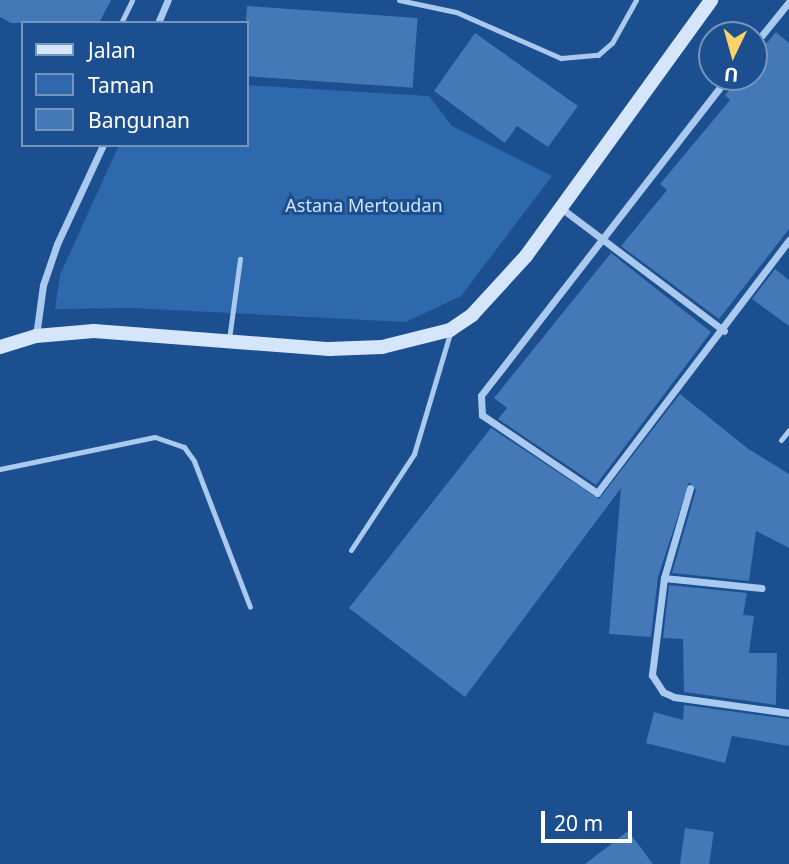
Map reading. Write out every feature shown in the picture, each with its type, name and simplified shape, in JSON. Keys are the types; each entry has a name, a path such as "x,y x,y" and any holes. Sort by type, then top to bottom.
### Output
{"street":[{"path":"159,21 168,0"},
{"path":"0,346 36,336 94,331 329,349 382,347 450,330 472,314 517,266 710,0"},
{"path":"768,28 789,2"},
{"path":"717,91 600,237 481,396 482,415 597,493 723,331 789,240"},
{"path":"36,336 43,285 57,244 102,147"},
{"path":"561,208 723,331"},
{"path":"690,488 664,578 652,675 663,692 789,713"},
{"path":"664,578 761,588"}],"lane":[{"path":"122,21 132,0"},
{"path":"399,0 456,12 561,58 598,55 612,43 636,0"},
{"path":"228,342 240,259"},
{"path":"351,550 414,454 450,330"},
{"path":"781,440 789,430"},
{"path":"0,469 155,437 184,447 194,461 250,607"}],"green space":[{"name":"Astana Mertoudan","path":"248,85 429,96 452,126 552,176 461,296 406,322 132,308 55,309 60,275 118,147 248,147"}],"building":[{"path":"0,0 111,0 100,21 11,23 0,17"},
{"path":"247,6 418,18 413,88 248,76"},
{"path":"776,32 789,43 789,229 719,319 621,246 667,190 660,184 730,100 725,95 729,91 768,91 768,41"},
{"path":"475,33 578,106 548,147 517,126 505,143 434,91"},
{"path":"611,253 711,332 596,485 498,419 507,408 494,398"},
{"path":"775,269 789,280 789,326 752,299"},
{"path":"680,394 747,448 789,474 789,548 756,531 749,581 672,573 696,490 689,482 658,577 651,637 609,634 621,488 465,697 349,608 491,428 599,499"},
{"path":"669,585 747,593 743,615 754,616 749,653 777,653 776,705 684,692 683,639 663,638"},
{"path":"684,705 789,719 789,746 732,736 725,763 646,743 654,712 683,720"},
{"path":"685,828 714,832 709,864 680,864"},
{"path":"628,831 653,864 585,864"}]}
